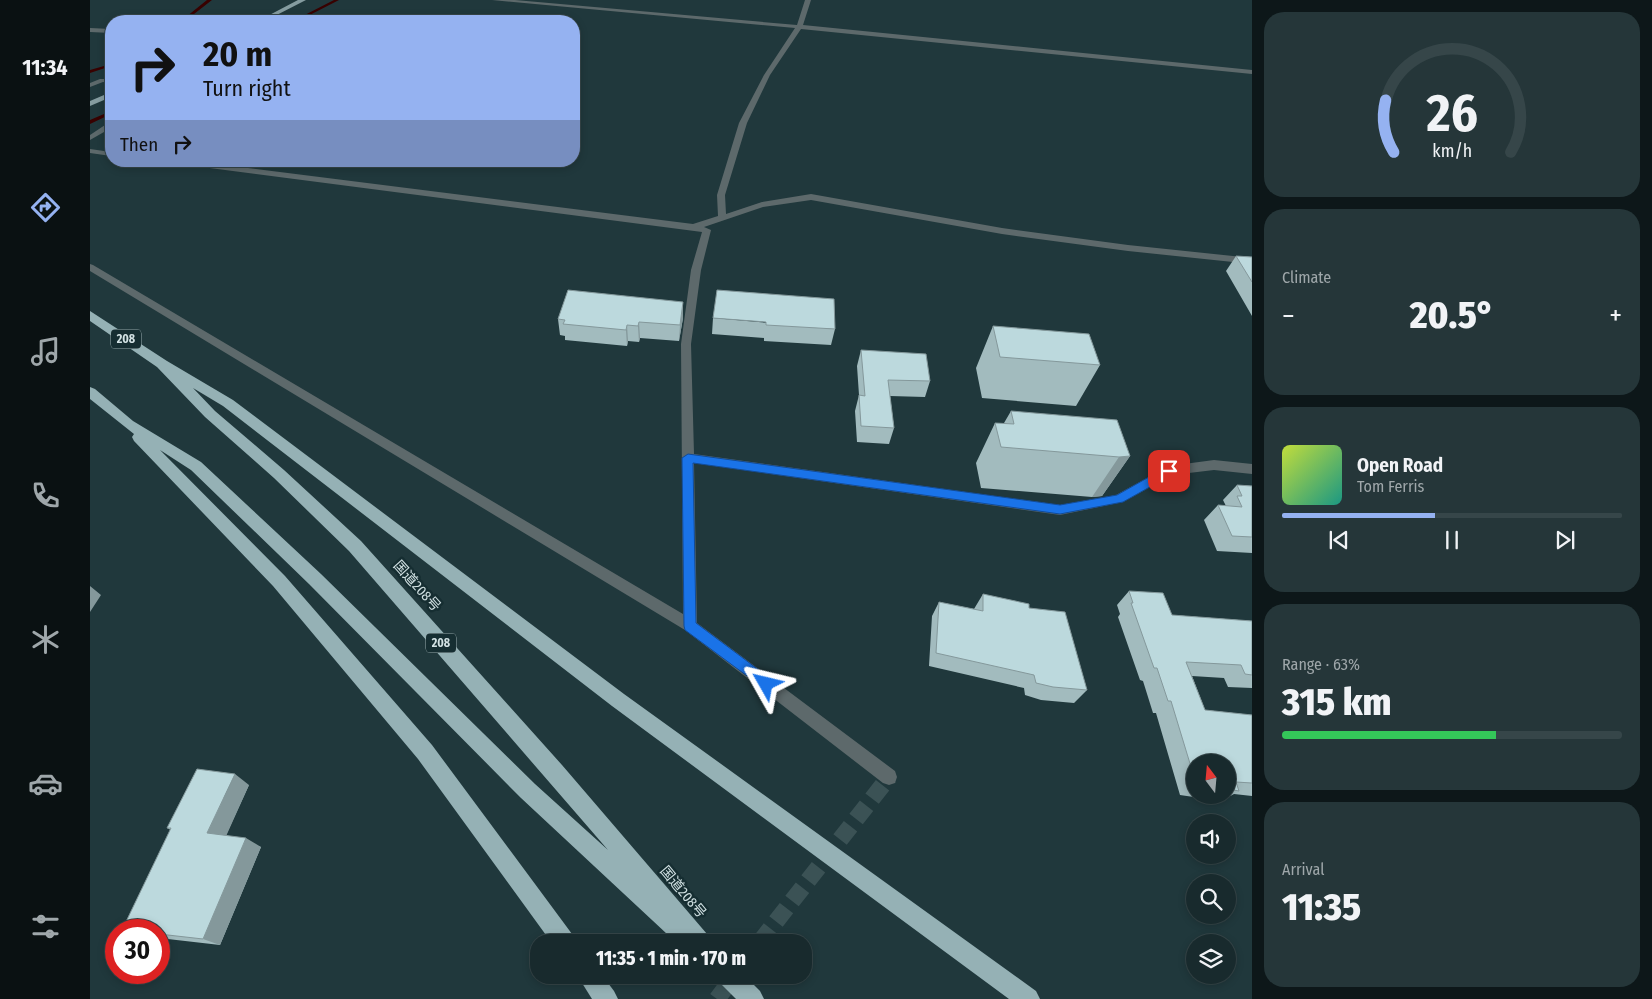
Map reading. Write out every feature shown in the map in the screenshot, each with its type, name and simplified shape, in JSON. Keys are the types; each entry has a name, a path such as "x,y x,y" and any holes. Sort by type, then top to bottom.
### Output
{"highway":[{"name":"国道208号","path":"90,314 162,364 210,414 279,474 355,546 555,772 692,934"},
{"path":"162,364 228,403 618,700 1028,999"},
{"name":"国道208号","path":"90,392 128,424 196,466 316,579 528,791 684,934"},
{"path":"128,424 174,475 279,581 425,752 558,934"},
{"path":"595,984 606,999"},
{"path":"737,984 752,999"}],"main road":[{"path":"273,15 303,0"},
{"path":"90,104 105,97"}],"street":[{"path":"495,0 799,27 1252,72"},
{"path":"722,216 720,195 743,123 768,76 799,27 808,0"},
{"path":"90,30 105,31"},
{"path":"90,85 105,80"},
{"path":"90,138 105,129"},
{"path":"90,151 105,153"},
{"path":"219,167 707,230 696,270 686,344 690,626"},
{"path":"694,227 722,216 762,205 810,197 1002,230 1128,248 1252,262"},
{"path":"90,267 690,626 888,777"},
{"path":"688,458 1060,510 1119,499 1169,471 1214,465 1252,469"}],"building":[{"path":"1236,256 1252,257 1252,282"},
{"path":"568,290 683,302 680,325 639,322 638,326 627,325 626,330 563,324 565,320 558,319"},
{"path":"717,290 834,299 835,329 766,325 766,322 713,318"},
{"path":"993,326 1089,334 1100,365 1000,357"},
{"path":"861,350 926,354 930,381 888,380 894,428 861,426 859,395 865,396"},
{"path":"1011,411 1117,420 1130,456 1119,457 1001,447 995,423 1014,424"},
{"path":"1237,485 1252,486 1252,537 1232,536 1218,505 1242,507 1237,496 1242,496"},
{"path":"1129,591 1163,593 1172,615 1252,621 1252,675 1245,674 1241,665 1186,662 1205,710 1252,715 1252,783 1236,782 1236,754 1187,754 1171,701 1168,701 1157,668 1154,668 1131,603 1133,603"},
{"path":"983,594 1029,604 1029,608 1065,612 1087,690 1053,687 1036,683 1034,675 936,653 939,602 983,611"},
{"path":"197,769 235,774 207,833 246,838 203,939 170,935 170,919 127,919 171,828 167,828"}],"waterway":[{"path":"191,15 210,0"},
{"path":"307,15 337,0"},
{"path":"90,72 105,67"},
{"path":"90,122 105,115"}],"tunnel":[{"path":"766,934 889,777"},
{"path":"717,999 728,984"}],"route":[{"path":"766,684 690,626 688,458 1060,510 1119,499 1169,471"}]}
